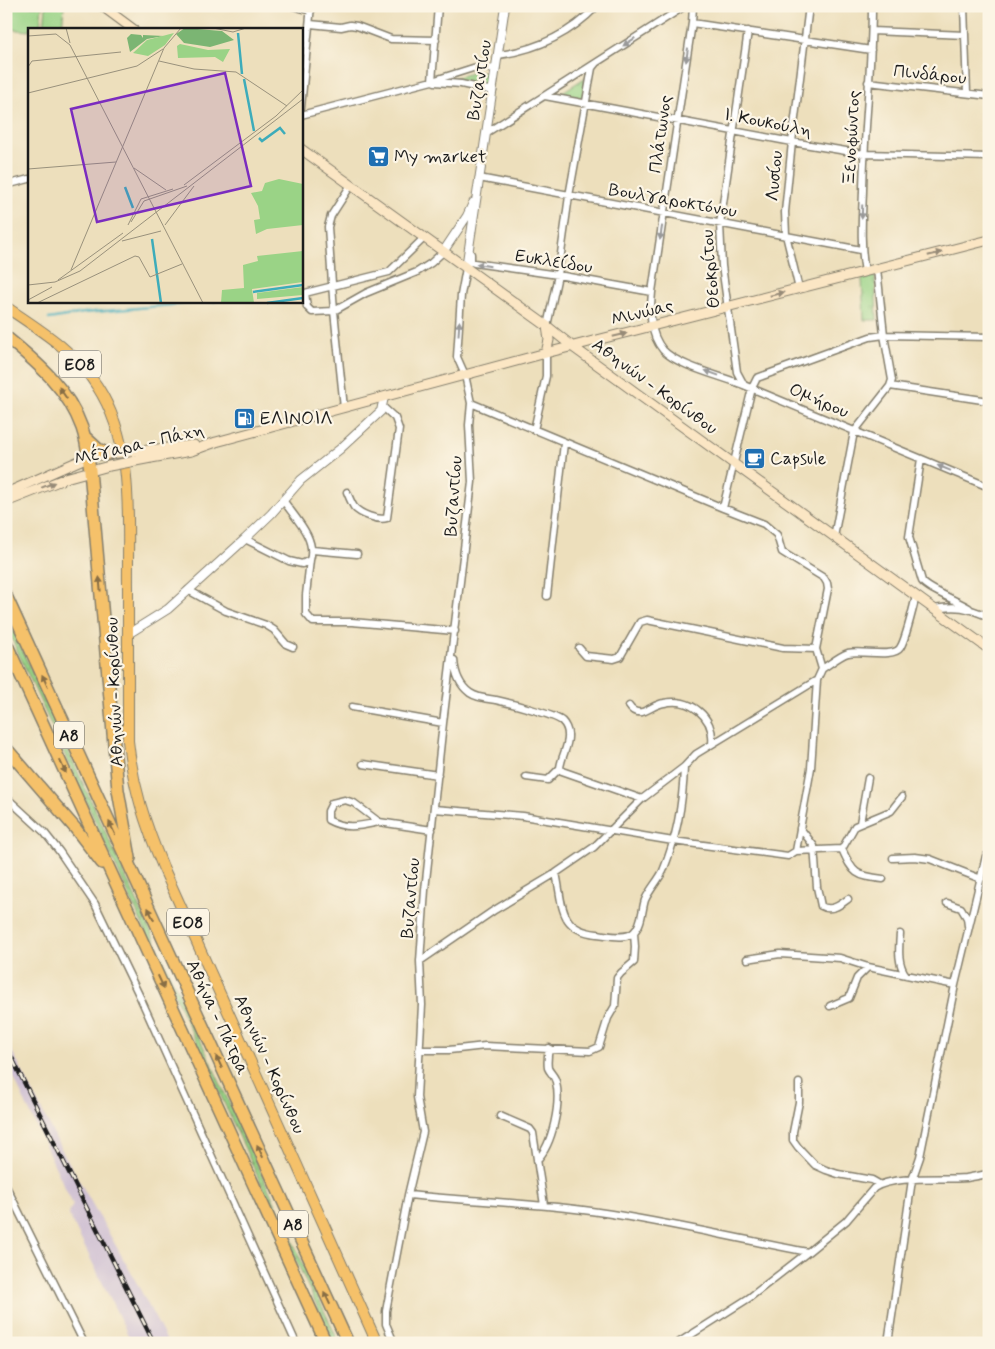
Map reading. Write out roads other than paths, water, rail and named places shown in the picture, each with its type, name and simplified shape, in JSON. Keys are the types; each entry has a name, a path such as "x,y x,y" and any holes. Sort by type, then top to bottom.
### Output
{"highway":[{"path":"6,337 55,381 77,416 85,437 90,470 118,790 133,873"},
{"path":"85,437 98,449 108,454"},
{"name":"Αθήνα - Πάτρα","path":"6,596 348,1343"},
{"name":"Αθήνα - Πάτρα","path":"6,643 326,1343"},
{"path":"6,748 112,874"}],"main road":[{"path":"102,6 132,28"},
{"name":"Αθηνών - Κορίνθου","path":"302,150 989,649"},
{"name":"Μινώας","path":"216,442 546,353 989,240"},
{"name":"Αθηνών - Κορίνθου","path":"6,307 55,339 86,370 109,406 116,426 127,473 128,741 138,802 150,836 378,1343"},
{"path":"546,353 549,340 547,326"},
{"name":"Μέγαρα - Πάχη","path":"6,493 88,457 108,454 192,451 216,442"},
{"name":"Μέγαρα - Πάχη","path":"6,502 69,476 150,454"}],"street":[{"path":"294,6 311,9 302,98"},
{"path":"432,81 438,6"},
{"name":"Βυζαντίου","path":"394,1343 386,1324 386,1311 408,1194 423,1132 417,1097 422,1005 421,933 443,723 472,482 469,425 471,402 465,375 457,357 461,295 506,6"},
{"path":"498,55 516,53 544,44 577,24 597,6"},
{"path":"486,133 685,6"},
{"name":"Πλάτωνος","path":"651,326 652,292 693,6"},
{"name":"Λυσίου","path":"799,288 786,235 786,212 792,142 809,6"},
{"name":"Ξενοφώντος","path":"864,272 861,250 872,6"},
{"path":"964,6 967,93"},
{"path":"692,23 871,50"},
{"path":"310,24 341,27 357,26 391,39 436,40"},
{"name":"Θεοκρίτου","path":"744,385 737,372 722,266 720,224 748,31"},
{"path":"872,31 965,35"},
{"path":"547,326 558,275 569,196 592,68 596,63"},
{"path":"302,115 432,81 473,68 496,69"},
{"path":"432,81 461,84 493,91"},
{"name":"Πινδάρου","path":"868,82 989,96"},
{"name":"Ι. Κουκούλη","path":"545,96 560,97 586,104 864,154 989,156"},
{"name":"Βουλγαροκτόνου","path":"480,178 861,250"},
{"path":"6,185 28,180"},
{"path":"344,408 328,227 331,216 351,185"},
{"path":"424,238 390,272 303,293 307,307 312,312 334,311 366,293 417,272 431,263 443,252 467,216 477,194"},
{"name":"Ευκλείδου","path":"470,244 472,248 471,262 474,263 558,275 652,292"},
{"path":"834,537 854,432 890,386 892,376 884,335 877,269"},
{"name":"Ομήρου","path":"651,326 662,349 672,359 752,388 854,432 989,486"},
{"path":"722,508 752,388 757,378 870,336 989,337"},
{"path":"534,430 546,376 546,353"},
{"path":"890,386 989,401"},
{"path":"128,634 161,614 245,539 301,480 340,449 381,412 384,397"},
{"path":"471,402 564,443 764,524 777,536 782,552 824,578 827,583 828,589 816,649 822,669"},
{"path":"347,492 355,507 363,513 380,519 387,518 399,430 395,418 383,407"},
{"path":"546,596 564,443"},
{"path":"921,459 910,537 922,581 926,587 989,617"},
{"path":"283,500 307,534 312,550 306,595 306,614 313,622 352,622 455,631"},
{"path":"245,539 289,561 302,564 310,560"},
{"path":"312,550 357,554"},
{"path":"188,590 226,611 266,625 274,630 286,644 293,647"},
{"path":"796,851 811,768 817,680 822,669 847,654 896,652 902,644 916,596"},
{"path":"933,608 948,606 969,608"},
{"path":"579,648 586,656 614,659 620,657 640,622 648,620 783,648 816,649"},
{"path":"453,644 456,673 460,683 471,694 544,714 564,723 568,734 560,768 548,780 526,777"},
{"path":"420,961 493,911 556,873 594,847 642,799 684,767 696,754 817,680"},
{"path":"629,706 632,711 642,712 662,703 678,702 692,705 700,711 710,728 713,736 712,744"},
{"path":"352,707 443,723"},
{"path":"363,764 438,775"},
{"path":"419,1050 449,1050 485,1046 585,1051 599,1047 608,1018 615,1006 617,978 620,973 634,962 634,933 645,900 658,882 673,841 681,806 684,767"},
{"path":"560,768 566,773 642,799"},
{"path":"860,823 868,778"},
{"path":"6,797 44,832 60,851 95,904 140,998 296,1343"},
{"path":"883,878 865,877 857,874 851,869 842,849 850,831 855,826 892,811 902,797"},
{"path":"379,822 354,803 345,800 332,803 328,811 328,820 354,827 379,822 432,830"},
{"path":"434,809 523,816 673,841 788,856 796,851 842,849"},
{"path":"800,828 814,846 817,887 821,906 832,908 848,899"},
{"path":"888,1343 912,1180 920,1157 955,985 986,856"},
{"path":"893,858 915,857 930,859 981,879"},
{"path":"556,873 566,918 575,929 584,932 612,935 634,933"},
{"path":"947,903 962,908 967,918 968,932"},
{"path":"900,934 901,969 906,975"},
{"path":"748,959 780,954 840,958 868,967 955,985"},
{"path":"830,1006 849,998 857,978 868,967"},
{"path":"537,1160 547,1146 553,1127 557,1101 556,1080 548,1069 549,1048"},
{"path":"799,1083 800,1102 793,1132 794,1140 798,1147 815,1165 826,1170 872,1180 880,1184"},
{"path":"500,1116 530,1129 533,1133 544,1205"},
{"path":"678,1343 749,1298 808,1252 846,1220 874,1188 880,1184 912,1180 966,1178 989,1174"},
{"path":"6,1186 84,1343"},
{"path":"408,1194 544,1205 654,1221 808,1252"}],"waterway":[{"path":"49,319 84,313 204,302"}],"railway":[{"path":"6,1046 154,1343"}],"place":[{"name":"My market","path":"378,156"},
{"name":"ΕΛΙΝΟΙΛ","path":"244,418"},
{"name":"Capsule","path":"754,458"}]}
